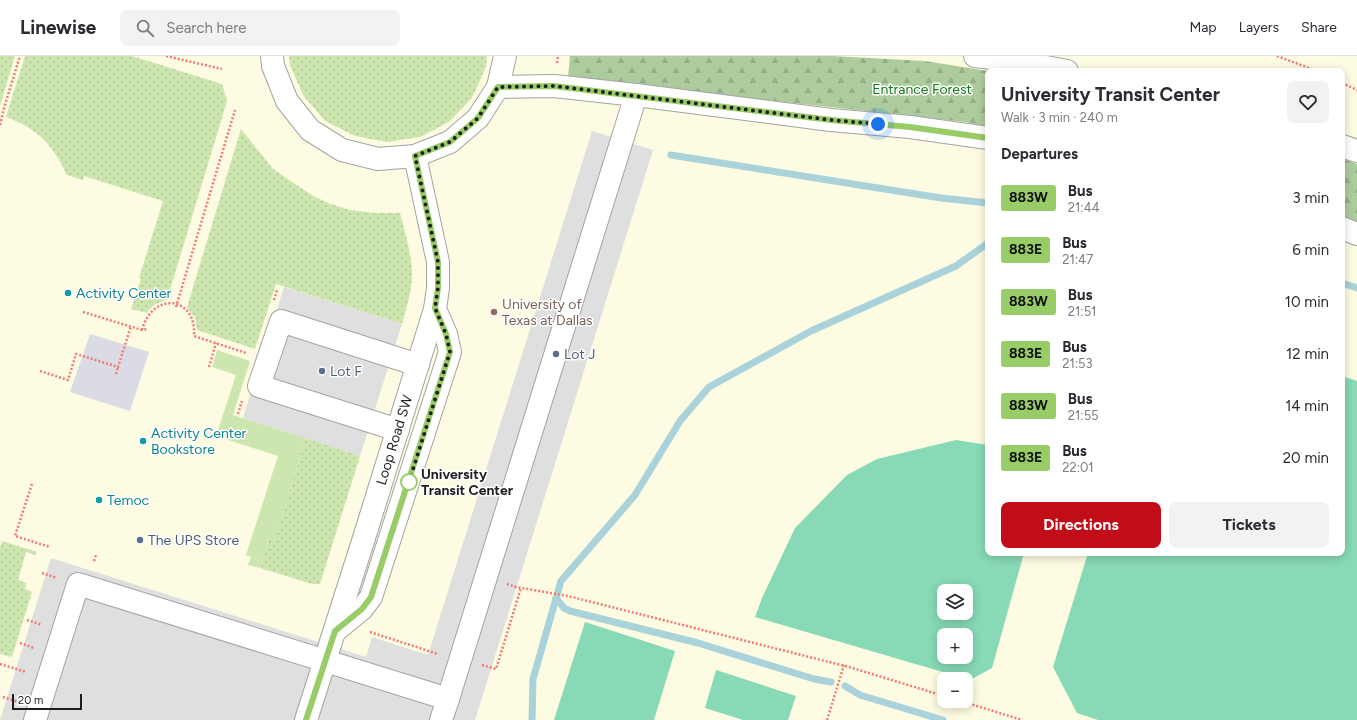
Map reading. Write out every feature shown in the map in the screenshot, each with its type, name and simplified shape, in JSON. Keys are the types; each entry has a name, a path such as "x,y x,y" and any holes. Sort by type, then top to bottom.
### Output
{"street":[{"path":"272,56 273,66 287,101 310,130 342,150 378,159 415,156 450,142 478,118 498,87 505,56"},
{"path":"975,56 1008,60 1051,68"},
{"path":"498,87 554,86 831,120 910,127 985,138"},
{"path":"441,720 636,95"},
{"path":"1345,147 1357,151"},
{"name":"Loop Road SW","path":"306,720 435,308 438,288 438,262 415,156"},
{"path":"1345,229 1357,234"},
{"path":"335,631 362,609 371,597 450,352 446,334 435,308"},
{"path":"398,430 259,386 281,320 418,365"},
{"path":"35,720 78,584 448,699"}],"path":[{"path":"0,126 20,56"},
{"path":"166,56 176,57 222,69"},
{"path":"1278,56 1309,68"},
{"path":"1345,84 1357,90"},
{"path":"176,306 235,110"},
{"path":"0,112 4,113"},
{"path":"142,330 146,318 151,311 158,306 165,304 176,306 188,311 191,316 194,328 193,335 249,354"},
{"path":"83,312 142,330 146,329"},
{"path":"116,374 130,326"},
{"path":"209,367 216,343"},
{"path":"40,371 68,380 76,354 118,367"},
{"path":"238,414 242,399"},
{"path":"32,484 15,536 50,548"},
{"path":"94,562 96,555"},
{"path":"516,587 568,596 844,665 937,694"},
{"path":"491,668 496,669 521,588"},
{"path":"366,630 444,656"},
{"path":"0,664 12,668"},
{"path":"827,720 844,665"},
{"path":"973,705 1022,720"}],"shaded area":[{"name":"University of Texas at Dallas","path":"0,56 1357,56 1357,720 0,720"},
{"name":"Lot J","path":"592,131 653,150 475,720 0,720 51,558 366,657 372,637 428,655"},
{"name":"Lot F","path":"284,287 402,324 360,456 243,418"},
{"path":"90,334 149,352 130,411 70,392"}],"green space":[{"path":"0,56 15,56 0,106"},
{"path":"25,56 132,56 222,84 227,101 167,300 156,304 147,313 131,309 163,201 84,176 83,180 67,175 56,155 44,139 28,127 6,117"},
{"path":"289,56 487,56 486,67 472,98 449,122 420,137 387,142 355,136 325,121 303,95 290,65"},
{"name":"Entrance Forest","path":"570,56 832,56 925,61 985,71 985,126 965,122 568,78"},
{"path":"241,129 273,169 313,196 350,210 375,213 400,213 410,251 412,267 410,293 402,324 276,284 255,349 197,330 195,318 187,307"},
{"path":"1345,160 1357,164 1357,222 1345,218"},
{"path":"217,350 250,361 233,415 306,438 275,540 269,538 260,568 248,565 251,557 246,555 278,456 216,436 236,375 212,367"},
{"path":"1345,377 1357,381 1357,720 1098,720 1077,713 1053,667 1087,556 1345,556"},
{"path":"306,438 360,456 320,584 312,584 260,568 269,538 275,539"},
{"path":"956,440 985,445 985,556 1023,556 992,668 973,678 973,672 943,672 755,617 762,598 795,528 847,475 877,459"},
{"path":"2,541 37,552 35,555 26,552 18,580 26,583 25,589 32,592 12,657 0,654 0,548"},
{"path":"585,622 675,651 654,720 554,720"},
{"path":"716,670 796,696 788,720 743,720 705,708"}],"waterway":[{"path":"671,155 941,198 985,203"},
{"path":"532,720 533,679 561,581 635,495 680,421 709,387 811,331 956,266 985,245"},
{"path":"1345,284 1357,288"},
{"path":"556,598 564,608 570,611 698,643 814,679 831,682"},
{"path":"845,686 860,695 943,720"}],"bus line":[{"name":"883W","path":"306,720 335,631 362,609 371,597 450,352 446,334 435,308 438,288 438,262 415,156 450,142 478,118 498,87 554,86 831,120 910,127 985,137"}],"place":[{"name":"Activity Center","path":"68,293"},
{"name":"University of Texas at Dallas","path":"494,312"},
{"name":"Lot J","path":"556,354"},
{"name":"Lot F","path":"322,371"},
{"name":"Activity Center Bookstore","path":"143,441"},
{"name":"University Transit Center","path":"409,482"},
{"name":"Temoc","path":"99,500"},
{"name":"The UPS Store","path":"140,540"}],"route":[{"path":"409,482 450,352 446,334 435,308 438,288 438,262 415,156 450,142 478,118 498,87 554,86 831,120 878,124"}]}
